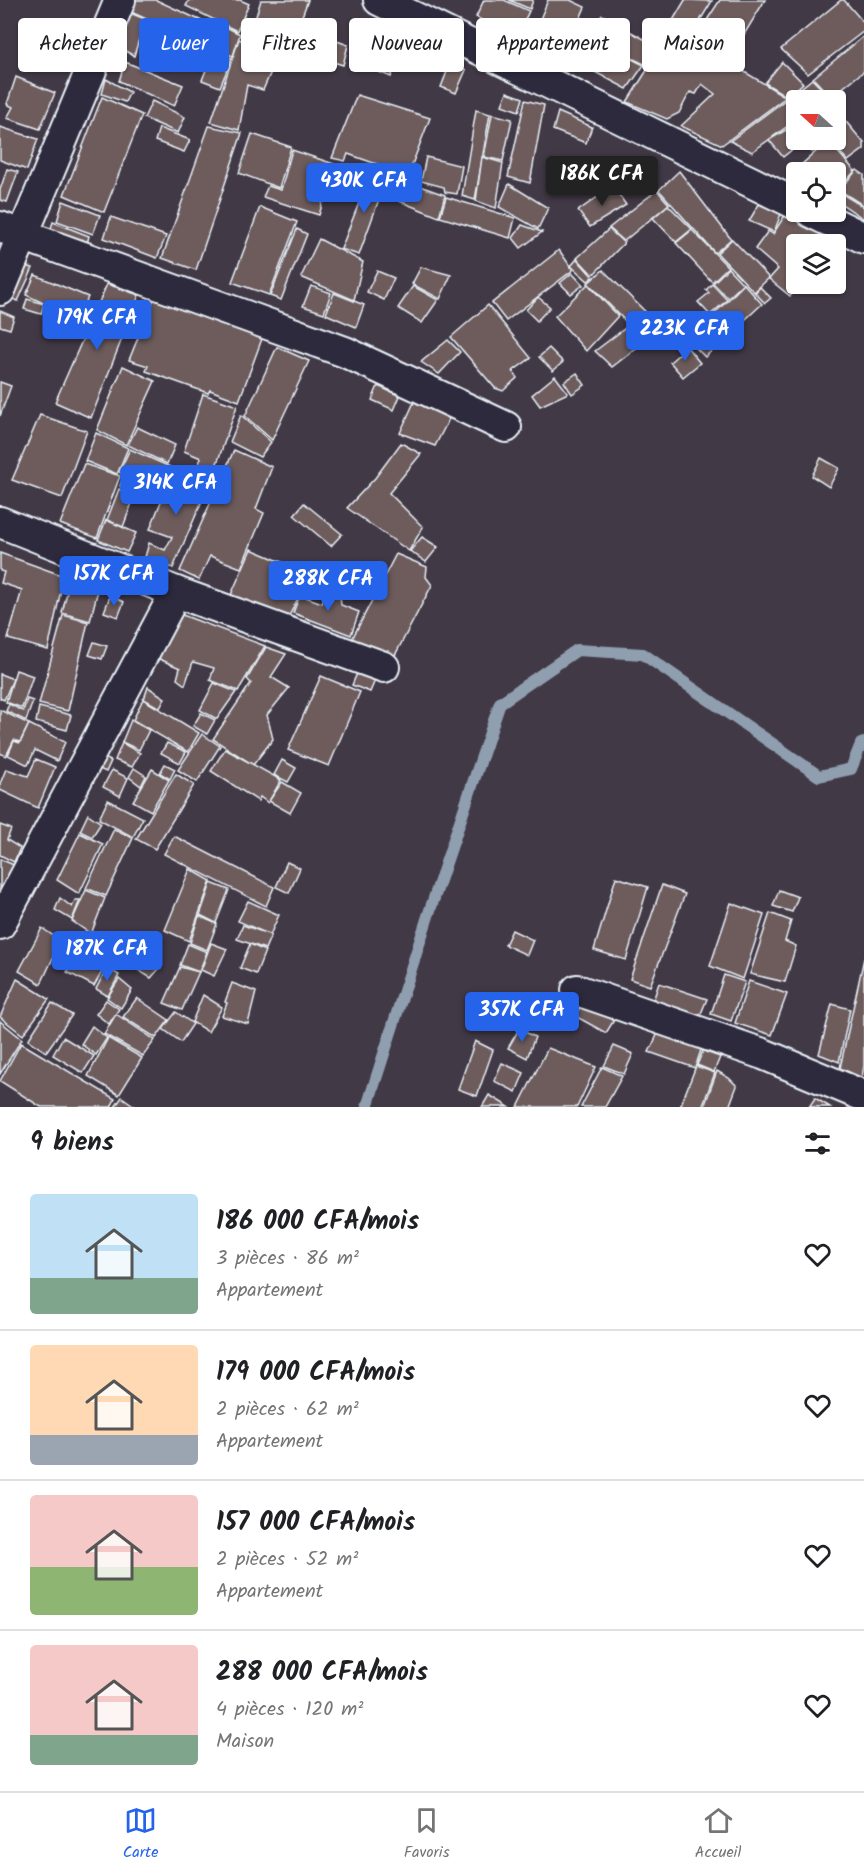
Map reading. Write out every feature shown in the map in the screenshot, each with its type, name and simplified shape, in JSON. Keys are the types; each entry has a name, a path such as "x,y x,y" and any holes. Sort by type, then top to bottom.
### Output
{"street":[{"path":"0,290 12,231 120,0"},
{"path":"379,0 786,199"},
{"path":"831,222 864,238"},
{"path":"12,231 345,352 506,427"},
{"path":"0,522 176,592 384,667"},
{"path":"0,924 176,592"},
{"path":"577,990 763,1054 864,1096"}],"building":[{"path":"134,0 156,0 195,18 144,18 129,11"},
{"path":"189,0 240,0 249,4 237,31 229,27 229,18 210,18 186,6"},
{"path":"261,0 308,0 301,18 255,18"},
{"path":"484,0 504,0 529,11 526,18 476,17"},
{"path":"509,0 533,0 530,9"},
{"path":"548,0 570,0 585,7 580,18 540,18"},
{"path":"685,0 712,1 702,18 674,18"},
{"path":"720,0 765,0 745,33 745,18 708,18"},
{"path":"841,0 844,0 864,23 864,31 808,74 781,49"},
{"path":"130,13 142,18 139,18 139,39 134,56 127,52 127,19"},
{"path":"229,28 240,34 233,56 229,55"},
{"path":"630,31 642,38 642,63 630,57"},
{"path":"864,36 864,71 840,90 824,90 813,78"},
{"path":"239,39 241,40 241,72 271,72 263,90 247,85 239,130 211,122"},
{"path":"337,41 348,45 343,65 337,63"},
{"path":"630,58 642,64 642,68 627,89 595,72 630,72"},
{"path":"782,62 803,83 796,90 786,90 786,96 765,83"},
{"path":"127,63 139,68 139,72 150,72 183,85 174,106 119,81 122,72 127,72"},
{"path":"466,70 456,93 441,87 447,72"},
{"path":"205,72 226,72 220,87 202,80"},
{"path":"379,72 393,72 391,77"},
{"path":"646,72 745,72 786,97 722,145 681,126 715,94 702,84 696,94 690,92 679,113 667,119 627,102"},
{"path":"16,77 55,93 40,129 7,118 13,107 7,104"},
{"path":"106,79 130,92 125,102 102,94"},
{"path":"812,79 823,90 798,90"},
{"path":"507,92 523,98 519,111 502,105"},
{"path":"357,95 430,118 408,175 348,154 345,161 332,158"},
{"path":"102,97 142,115 104,212 64,195"},
{"path":"786,99 786,127 752,152 730,141"},
{"path":"525,100 544,105 530,183 508,177"},
{"path":"152,101 185,117 178,133 144,118"},
{"path":"476,110 490,114 475,200 462,196"},
{"path":"558,112 592,127 586,143 553,130"},
{"path":"492,114 512,119 503,161 484,157"},
{"path":"846,122 864,143 864,149 848,161 838,150 846,150"},
{"path":"209,126 242,133 196,270 162,258"},
{"path":"0,127 38,139 27,170 0,160"},
{"path":"159,128 190,140 184,152 155,141"},
{"path":"786,130 786,150 792,150 783,157 769,140"},
{"path":"252,134 291,147 279,188 239,173"},
{"path":"292,150 334,164 319,215 263,197 268,186 281,190"},
{"path":"818,150 836,150 855,171 846,181 846,162 804,162"},
{"path":"426,157 462,166 457,194 445,192 444,187 421,181"},
{"path":"482,157 503,163 496,208 476,201"},
{"path":"7,169 18,172 7,202 0,200 0,190"},
{"path":"857,170 864,175 864,206 846,194 846,182"},
{"path":"679,171 731,239 715,253 659,190"},
{"path":"371,172 387,177 359,255 341,249"},
{"path":"391,176 445,195 439,217 384,195"},
{"path":"509,184 548,208 538,229 499,207"},
{"path":"613,186 626,205 590,227 578,211"},
{"path":"657,190 669,204 624,241 609,228"},
{"path":"846,196 864,207 864,219 846,207"},
{"path":"446,197 515,218 510,238 440,217"},
{"path":"63,201 100,215 93,234 57,221"},
{"path":"759,204 781,214 774,232 749,221"},
{"path":"668,205 692,229 676,242 653,218"},
{"path":"260,207 297,222 269,295 232,282"},
{"path":"786,214 786,222 807,222 831,234 786,234 786,293 769,279 778,269 755,249 768,231 773,234"},
{"path":"111,217 166,236 157,258 104,238"},
{"path":"53,222 89,236 87,244 50,231"},
{"path":"522,225 542,232 521,248 513,238"},
{"path":"297,229 307,234 281,300 270,296"},
{"path":"609,229 624,243 593,275 577,258"},
{"path":"692,230 728,267 712,282 676,243"},
{"path":"319,239 363,262 354,300 301,277"},
{"path":"732,239 769,278 754,292 717,253"},
{"path":"559,250 573,270 506,321 492,303"},
{"path":"577,259 593,277 588,281 571,266"},
{"path":"19,265 33,268 18,301 6,296"},
{"path":"421,267 451,275 440,299 412,284"},
{"path":"728,268 743,284 728,298 713,283"},
{"path":"603,270 662,328 645,341 588,283"},
{"path":"377,271 394,278 384,300 367,292"},
{"path":"572,273 583,285 571,294 560,283"},
{"path":"35,275 88,297 78,319 26,295"},
{"path":"107,284 139,295 91,418 55,402"},
{"path":"588,284 618,316 586,351 555,316"},
{"path":"712,284 727,300 710,315 698,302 709,293 706,290"},
{"path":"744,284 762,304 705,357 691,343 718,319 714,314"},
{"path":"311,286 331,293 324,313 303,306"},
{"path":"413,286 438,300 422,323 398,308"},
{"path":"760,287 771,298 765,303 755,293"},
{"path":"334,293 364,305 356,327 326,314"},
{"path":"538,297 550,307 537,321 526,310"},
{"path":"154,298 263,336 239,401 210,390 208,393 146,371 148,366 129,360"},
{"path":"27,299 44,304 41,314 24,309"},
{"path":"488,305 531,358 513,371 517,378 503,391 495,388 451,337"},
{"path":"0,311 14,317 10,329 0,326"},
{"path":"628,326 643,343 612,367 595,351"},
{"path":"448,340 460,352 439,374 421,362"},
{"path":"277,347 309,361 272,440 245,416"},
{"path":"687,347 700,363 683,377 670,362"},
{"path":"549,348 563,362 553,371 539,357"},
{"path":"123,366 155,381 126,445 97,430"},
{"path":"577,373 585,385 572,394 564,382"},
{"path":"555,376 568,393 540,406 532,395"},
{"path":"0,382 11,386 0,416"},
{"path":"378,386 400,396 394,410 372,400"},
{"path":"203,394 237,406 214,472 198,465 201,458 184,451"},
{"path":"415,400 451,415 435,446 400,433"},
{"path":"40,415 87,431 62,498 12,480"},
{"path":"241,415 271,442 260,457 230,442"},
{"path":"137,427 175,445 167,464 128,445"},
{"path":"96,433 128,448 117,474 85,461"},
{"path":"401,443 421,454 389,493 423,527 409,551 347,508 375,478"},
{"path":"130,449 170,467 164,489 157,485 147,499 120,486 124,475 119,472"},
{"path":"234,450 272,467 256,509 264,513 241,568 210,556 199,580 180,571"},
{"path":"821,458 839,468 829,487 812,476"},
{"path":"84,464 120,476 97,538 60,524"},
{"path":"174,469 208,487 173,568 145,557 149,543 165,550 172,537 150,529"},
{"path":"119,489 135,495 123,527 107,520"},
{"path":"304,503 342,534 331,546 294,515"},
{"path":"106,520 136,533 127,552 98,540"},
{"path":"422,537 438,547 426,562 410,551"},
{"path":"251,549 310,574 288,618 231,595"},
{"path":"0,553 64,576 48,650 8,639 22,590 1,583 4,572 0,571"},
{"path":"396,554 427,567 426,577 432,585 394,657 352,639"},
{"path":"70,580 99,586 90,621 62,613"},
{"path":"327,588 340,595 341,605 359,612 351,635 293,613 300,595 322,603"},
{"path":"110,596 124,602 118,617 104,612"},
{"path":"177,613 265,646 238,691 210,680 214,668 193,662 185,685 177,679 180,668 157,658"},
{"path":"63,615 88,622 68,711 39,704"},
{"path":"94,642 107,646 102,659 89,655"},
{"path":"266,647 286,654 271,677 289,688 267,715 273,739 253,765 213,739 251,683 247,679"},
{"path":"16,670 33,676 22,708 6,702"},
{"path":"358,671 376,678 370,692 352,685"},
{"path":"0,674 13,679 4,700 0,698"},
{"path":"321,676 360,692 329,766 288,750"},
{"path":"214,683 236,692 217,719 200,710"},
{"path":"148,687 165,698 160,708 144,699"},
{"path":"27,699 33,701 26,721 6,711 9,704 23,711"},
{"path":"143,699 199,733 188,752 133,720"},
{"path":"39,707 71,715 67,730 36,722"},
{"path":"0,710 29,724 20,742 14,740 6,756 0,753"},
{"path":"201,713 215,720 207,734 193,726"},
{"path":"131,720 149,730 139,750 122,742"},
{"path":"29,724 65,742 57,761 35,750 28,765 8,755 14,741 20,743"},
{"path":"202,734 220,746 197,782 178,770"},
{"path":"122,743 140,753 132,767 115,760"},
{"path":"167,743 186,752 180,763 161,753"},
{"path":"225,749 281,780 268,803 260,797 258,801 211,771"},
{"path":"100,756 111,761 106,772 95,767"},
{"path":"36,759 55,767 38,808 0,790 6,769 28,776"},
{"path":"282,760 296,768 288,782 274,775"},
{"path":"165,764 175,769 170,779 160,773"},
{"path":"134,768 146,776 141,786 129,777"},
{"path":"152,769 169,780 151,811 133,801"},
{"path":"112,770 128,778 120,796 103,787"},
{"path":"176,774 194,785 155,849 136,839"},
{"path":"282,782 301,793 290,813 269,801"},
{"path":"108,800 143,818 133,837 99,819"},
{"path":"88,814 101,823 92,837 80,831"},
{"path":"0,825 11,829 7,840 20,848 14,862 0,855"},
{"path":"114,829 133,838 106,896 86,888"},
{"path":"80,833 103,844 79,894 57,880"},
{"path":"174,836 274,887 266,906 164,854"},
{"path":"0,859 16,866 0,901"},
{"path":"287,862 300,868 289,893 276,887"},
{"path":"190,869 211,881 189,941 165,930"},
{"path":"616,877 648,887 626,960 594,950"},
{"path":"211,883 229,890 216,923 200,915"},
{"path":"662,885 685,894 650,986 630,979"},
{"path":"86,890 105,898 91,934 72,921"},
{"path":"779,890 798,897 792,912 773,906"},
{"path":"60,898 72,907 75,900 80,900 72,920 55,910"},
{"path":"248,901 279,915 270,935 238,921"},
{"path":"731,903 764,915 743,979 710,966"},
{"path":"770,913 791,921 785,941 796,946 785,982 750,974"},
{"path":"199,916 217,924 207,950 190,943"},
{"path":"243,925 271,935 265,949 237,939"},
{"path":"42,928 78,953 68,969 53,958 41,984 19,971"},
{"path":"512,930 533,940 527,955 505,945"},
{"path":"211,943 227,949 214,976 201,970"},
{"path":"188,944 207,952 199,972 180,965"},
{"path":"250,944 265,951 256,974 240,968"},
{"path":"139,954 160,968 151,978 133,967"},
{"path":"80,955 104,968 94,986 67,972"},
{"path":"864,958 864,1065 862,1078 840,1068"},
{"path":"180,967 199,972 182,1010 164,1003"},
{"path":"107,968 119,975 108,996 96,989"},
{"path":"724,975 745,982 731,1021 711,1014"},
{"path":"17,979 49,999 23,1035 0,1017"},
{"path":"119,979 132,990 121,1008 107,998"},
{"path":"749,981 787,994 772,1035 735,1023"},
{"path":"232,983 256,992 248,1024 222,1016"},
{"path":"659,983 707,999 700,1016 653,1001"},
{"path":"203,995 222,1007 208,1032 192,1022"},
{"path":"585,997 616,1017 606,1033 575,1016"},
{"path":"137,998 169,1020 156,1038 123,1017"},
{"path":"106,1000 119,1009 109,1024 96,1014"},
{"path":"52,1003 72,1015 46,1052 28,1040"},
{"path":"832,1004 850,1009 839,1062 819,1054"},
{"path":"176,1012 193,1024 181,1042 163,1029"},
{"path":"116,1014 155,1040 143,1056 104,1034"},
{"path":"0,1021 22,1039 0,1074"},
{"path":"92,1026 107,1038 96,1055 81,1044"},
{"path":"519,1029 535,1037 527,1058 508,1048"},
{"path":"660,1029 701,1050 695,1068 649,1052"},
{"path":"63,1037 94,1056 83,1073 53,1055"},
{"path":"108,1038 142,1058 119,1095 88,1076"},
{"path":"475,1041 493,1050 477,1096 458,1089"},
{"path":"21,1043 115,1099 111,1107 41,1107 0,1081"},
{"path":"614,1046 633,1054 624,1074 604,1066"},
{"path":"548,1048 596,1067 577,1107 518,1107"},
{"path":"703,1051 720,1057 714,1072 697,1065"},
{"path":"502,1063 524,1073 516,1092 494,1081"},
{"path":"696,1066 715,1073 702,1107 680,1107"},
{"path":"602,1067 622,1076 605,1107 581,1107"},
{"path":"717,1071 737,1086 729,1107 704,1107"},
{"path":"489,1095 509,1107 482,1107"},
{"path":"122,1097 136,1107 115,1107"},
{"path":"815,1098 830,1107 809,1107"}],"waterway":[{"path":"367,1107 500,703 577,650 643,654 819,776 851,769 861,744 864,743"}]}
